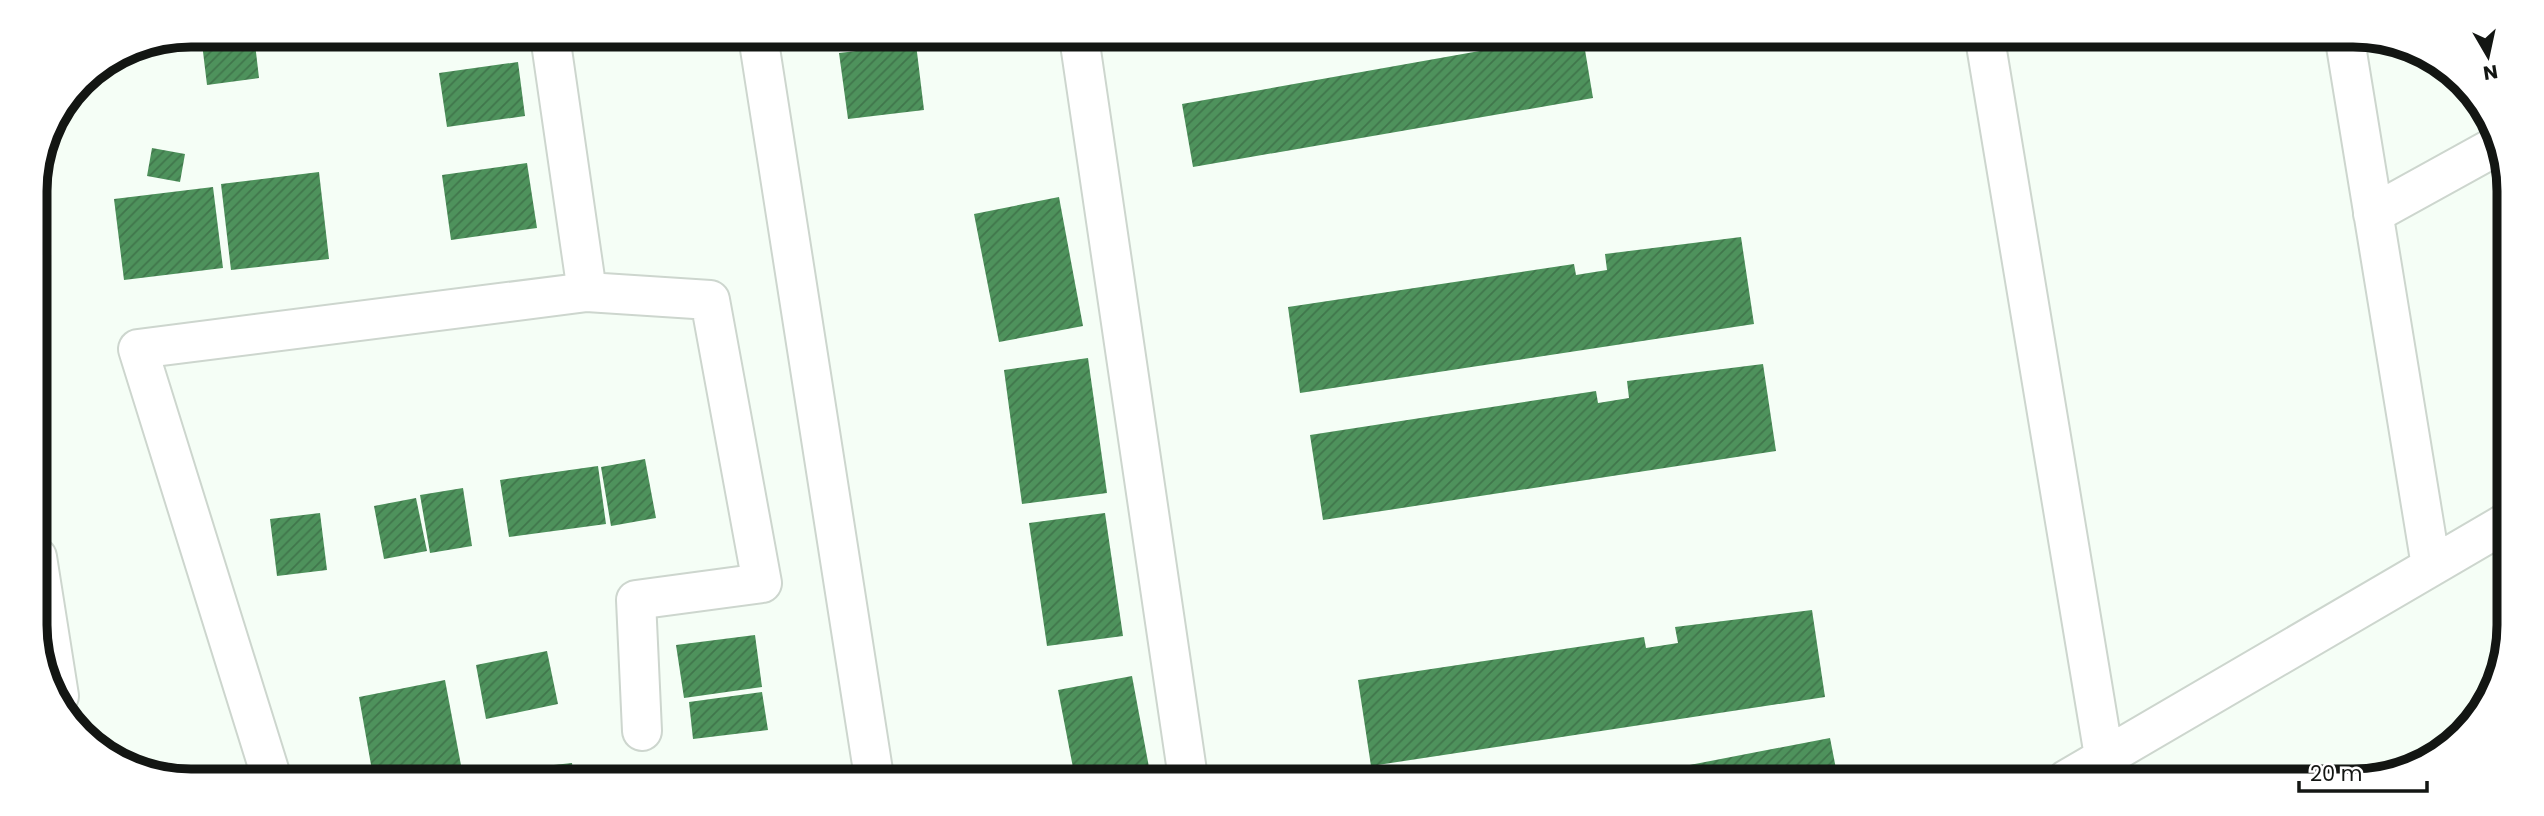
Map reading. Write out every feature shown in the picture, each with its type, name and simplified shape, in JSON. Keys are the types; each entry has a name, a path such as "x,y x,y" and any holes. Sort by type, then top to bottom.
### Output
{"street":[{"path":"1986,47 2104,756"},
{"path":"2346,47 2431,566"},
{"path":"552,48 587,292"},
{"path":"760,48 873,769"},
{"path":"1081,48 1187,769"},
{"path":"2373,214 2490,149"},
{"path":"269,769 138,349 587,292 710,300 762,583 636,600 642,731"},
{"path":"2085,768 2497,528"},
{"path":"47,620 55,671"}],"building":[{"path":"1499,47 1585,47 1593,98 1193,167 1182,104"},
{"path":"203,48 256,48 259,78 207,85"},
{"path":"885,48 916,48 924,110 848,119 839,53"},
{"path":"518,62 525,116 447,127 439,73"},
{"path":"152,148 185,154 180,182 147,176"},
{"path":"527,163 537,228 451,240 442,175"},
{"path":"319,172 329,259 231,270 221,184"},
{"path":"213,187 223,268 124,280 114,199"},
{"path":"1059,197 1083,326 999,342 974,214"},
{"path":"1741,237 1754,324 1300,393 1288,307 1574,264 1576,275 1607,270 1605,254"},
{"path":"1088,358 1107,493 1022,504 1004,370"},
{"path":"1763,364 1776,451 1323,520 1310,435 1596,391 1598,403 1629,398 1627,381"},
{"path":"645,459 656,518 611,526 601,467"},
{"path":"598,466 606,524 509,537 500,480"},
{"path":"463,488 472,546 430,553 420,495"},
{"path":"416,498 427,551 384,559 374,506"},
{"path":"320,513 327,570 277,576 270,519"},
{"path":"1105,513 1123,636 1047,646 1029,523"},
{"path":"1812,610 1825,697 1371,766 1358,680 1644,637 1646,648 1678,643 1675,627"},
{"path":"755,635 762,687 684,698 676,645"},
{"path":"547,651 558,704 486,719 476,665"},
{"path":"1132,676 1149,769 1073,769 1058,690"},
{"path":"445,680 462,769 372,769 359,697"},
{"path":"762,692 768,730 693,739 689,702"},
{"path":"1830,738 1836,768 1672,768"},
{"path":"572,763 573,769 518,769"}]}
